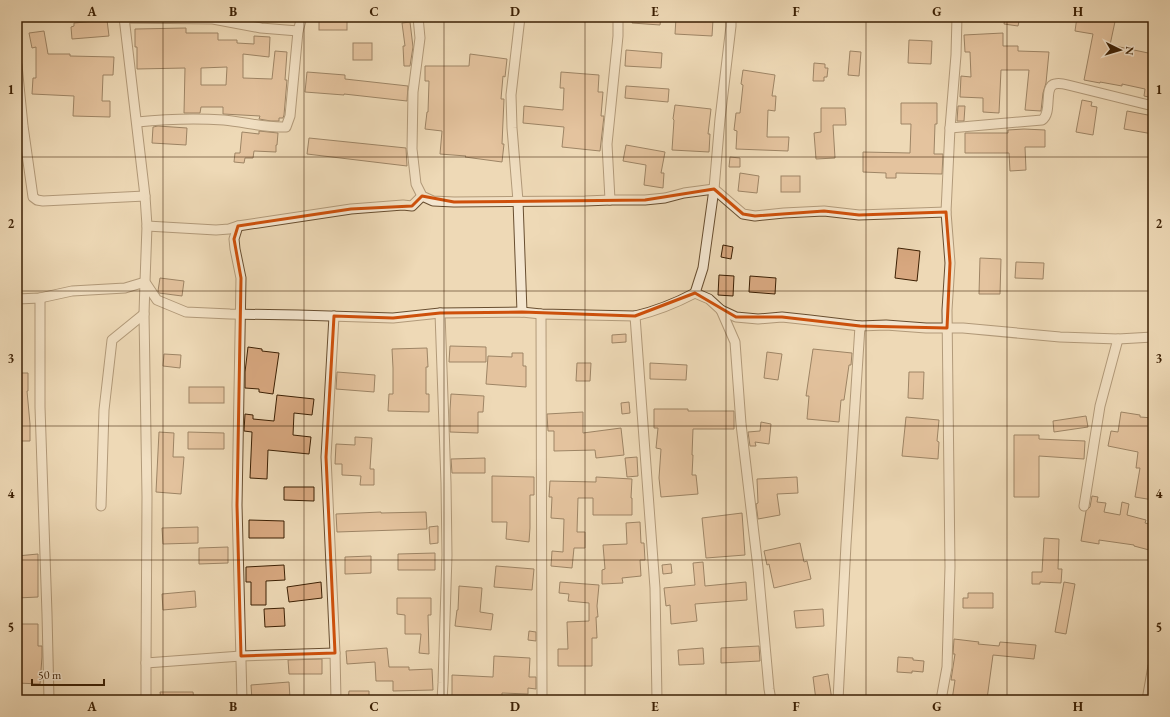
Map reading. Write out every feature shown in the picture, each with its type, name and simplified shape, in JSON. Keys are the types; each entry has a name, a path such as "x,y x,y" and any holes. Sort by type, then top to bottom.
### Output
{"street":[{"path":"146,700 147,497 144,314 146,282 146,226 145,196 124,17 213,19 261,28 298,31"},
{"path":"137,122 173,119 224,120 274,128 286,127 290,116 298,31 302,17"},
{"path":"418,17 420,38 413,92 412,149 416,184 422,196 433,201 645,200 714,189 743,214 754,216 824,211 859,215 946,212"},
{"path":"520,17 511,95 518,201 522,312"},
{"path":"610,200 607,144 618,36 618,17"},
{"path":"146,282 157,300 186,312 240,314 393,318 440,313 522,312 541,314 635,316 680,301 695,293 703,268 714,189 731,17"},
{"path":"941,700 947,667 950,567 947,299 950,263 946,212 957,17"},
{"path":"17,65 23,126 33,196 37,200 43,201 145,196"},
{"path":"950,128 1042,120 1045,118 1047,113 1050,88 1053,84 1057,83 1153,106"},
{"path":"146,226 216,230 229,229 238,226 351,209 403,205 412,206 422,196"},
{"path":"238,226 234,239 241,278 237,505 242,700"},
{"path":"17,299 40,298 72,291 125,288 146,282"},
{"path":"695,293 709,299 722,310 736,317 758,319 782,317 860,326 886,325 948,328 1060,337 1118,339 1153,338"},
{"path":"40,298 40,407 48,614 49,700"},
{"path":"722,310 734,342 741,424 758,568 771,700"},
{"path":"440,313 447,555 444,683 442,700"},
{"path":"100,506 104,410 112,340 144,314"},
{"path":"541,314 542,700"},
{"path":"334,316 326,457 336,700"},
{"path":"635,316 655,588 657,700"},
{"path":"838,700 860,326"},
{"path":"1084,506 1100,406 1118,339"},
{"path":"146,663 240,656 335,653"},
{"path":"1147,700 1153,666"}],"highlighted area":[{"path":"714,189 743,214 755,216 824,211 859,215 946,212 950,263 947,328 860,326 782,317 736,317 695,293 635,316 522,312 440,313 393,318 334,316 326,457 335,653 241,656 237,505 241,278 234,239 238,226 351,209 412,206 422,196 454,202 645,200"}],"building":[{"path":"319,17 347,17 347,30 319,30"},
{"path":"633,17 661,17 660,25 632,23"},
{"path":"1005,17 1020,17 1018,26 1004,24"},
{"path":"1077,17 1116,17 1110,45 1153,54 1153,98 1144,96 1145,89 1122,84 1122,86 1084,80 1093,34 1075,31"},
{"path":"676,18 713,20 712,36 675,34"},
{"path":"107,20 109,36 72,39 71,27 74,26 74,23"},
{"path":"410,22 413,47 410,66 404,66 403,46 405,46 402,23"},
{"path":"186,28 186,33 218,33 218,40 237,40 237,43 254,44 254,36 270,37 269,57 243,54 243,78 272,79 275,51 287,52 285,80 287,80 283,118 279,118 279,121 271,121 259,119 260,116 223,114 223,107 201,107 200,113 184,113 185,68 137,69 135,29","holes":["227,67 226,85 201,85 201,68"]},
{"path":"44,31 48,54 114,57 113,75 103,75 102,101 110,101 110,117 73,116 74,96 32,94 33,78 36,78 36,47 32,48 29,33"},
{"path":"1003,33 1003,46 1018,46 1018,51 1049,52 1041,111 1025,110 1029,70 1001,70 999,113 983,112 983,98 960,97 961,76 971,77 970,52 965,52 964,35"},
{"path":"909,40 932,41 931,64 908,63"},
{"path":"353,43 372,43 372,60 353,60"},
{"path":"626,50 662,53 661,68 625,66"},
{"path":"850,51 861,52 859,76 848,75"},
{"path":"470,54 507,59 505,77 503,76 501,99 504,99 502,144 504,144 502,162 465,157 466,156 440,154 442,131 425,129 428,112 429,81 425,81 425,66 469,66"},
{"path":"814,63 825,64 825,68 828,68 827,77 824,77 824,81 813,81"},
{"path":"743,70 775,75 772,96 776,96 775,111 768,110 767,137 789,137 788,151 736,149 737,131 734,130 736,113 740,113"},
{"path":"307,72 345,75 345,79 408,86 407,101 344,94 305,92"},
{"path":"561,72 599,75 598,92 603,92 601,116 604,116 600,151 562,147 564,127 523,123 524,106 563,110 564,88 560,88"},
{"path":"626,86 669,89 668,102 625,98"},
{"path":"1082,100 1092,102 1091,106 1097,107 1093,135 1076,132"},
{"path":"901,103 937,103 937,124 935,124 934,154 943,154 942,174 896,173 896,178 886,178 886,173 863,172 863,152 910,153 911,124 901,124"},
{"path":"675,105 711,109 708,134 710,134 709,152 672,150"},
{"path":"958,106 965,106 964,121 957,121"},
{"path":"821,108 845,108 846,125 833,125 835,158 816,159 814,133 821,132"},
{"path":"1127,111 1153,116 1153,134 1124,129"},
{"path":"153,127 187,128 186,145 152,143"},
{"path":"1008,130 1045,130 1045,147 1025,147 1026,170 1010,171 1009,153 965,153 965,133 1008,133"},
{"path":"259,131 278,133 276,152 254,151 253,158 245,158 244,163 234,162 235,153 240,153 242,132 259,134"},
{"path":"309,138 406,148 407,166 307,154"},
{"path":"626,145 665,152 661,173 664,173 663,188 644,185 646,165 623,161"},
{"path":"730,157 740,158 740,167 729,167"},
{"path":"740,173 759,176 757,193 738,191"},
{"path":"781,176 800,176 800,192 781,192"},
{"path":"723,245 733,247 731,259 721,257"},
{"path":"898,248 920,251 917,281 895,278"},
{"path":"980,258 1001,259 1000,294 979,294"},
{"path":"1016,262 1044,263 1043,279 1015,278"},
{"path":"719,275 734,276 733,296 718,295"},
{"path":"750,276 776,278 775,294 749,292"},
{"path":"160,278 184,281 182,296 159,293"},
{"path":"626,334 626,342 612,343 612,335"},
{"path":"450,346 486,347 486,362 449,362"},
{"path":"248,347 262,349 262,351 279,353 273,394 259,392 259,389 245,388"},
{"path":"427,348 428,367 426,367 426,394 429,394 429,412 388,411 389,394 393,394 392,349"},
{"path":"813,349 852,353 844,400 841,400 839,422 807,419 809,396 806,396"},
{"path":"767,352 782,354 778,380 764,378"},
{"path":"512,353 523,353 523,366 526,366 526,387 486,384 488,356 512,357"},
{"path":"164,354 181,355 180,368 163,366"},
{"path":"577,363 591,363 590,381 576,381"},
{"path":"650,363 687,365 686,380 650,379"},
{"path":"337,372 375,375 374,392 336,389"},
{"path":"909,372 924,372 923,399 908,398"},
{"path":"17,373 28,373 27,391 30,441 17,441"},
{"path":"189,387 224,387 224,403 189,403"},
{"path":"451,394 484,396 483,412 478,412 478,433 450,432"},
{"path":"277,395 314,399 312,415 294,413 293,435 311,437 309,454 268,450 267,479 250,478 252,432 244,431 245,414 253,415 253,419 274,421"},
{"path":"629,402 630,413 622,414 621,403"},
{"path":"654,409 734,411 734,429 693,429 692,475 696,475 698,494 661,497 659,478 661,449 656,448 658,428 654,428"},
{"path":"583,412 583,433 621,428 624,455 596,458 595,450 554,451 554,431 548,431 547,414"},
{"path":"1121,412 1140,415 1140,417 1153,418 1153,500 1135,497 1140,468 1136,468 1138,452 1108,446 1111,431 1118,432"},
{"path":"1086,416 1088,427 1054,432 1053,421"},
{"path":"906,417 939,420 937,441 939,442 938,459 902,456"},
{"path":"761,422 771,424 769,444 755,442 756,446 750,446 748,432 760,431"},
{"path":"159,432 174,433 173,457 184,457 181,494 156,492"},
{"path":"188,432 224,433 224,449 188,449"},
{"path":"1014,435 1039,435 1039,439 1085,441 1084,459 1039,456 1039,497 1014,497"},
{"path":"355,437 372,438 370,469 374,469 374,485 360,485 361,476 342,475 342,464 335,464 336,444 355,445"},
{"path":"637,457 638,476 627,477 625,458"},
{"path":"485,458 485,473 452,473 451,459"},
{"path":"492,476 534,477 534,495 530,495 529,542 506,539 507,522 492,522"},
{"path":"596,477 632,479 632,515 593,515 593,498 578,498 577,532 585,532 585,548 574,548 572,568 551,566 552,551 563,552 564,519 551,518 552,497 549,497 550,481 596,482"},
{"path":"797,477 798,493 777,494 780,515 758,519 756,504 758,503 757,479"},
{"path":"284,487 314,487 314,501 284,500"},
{"path":"1092,496 1098,497 1097,502 1106,503 1104,512 1120,515 1122,502 1129,504 1127,515 1146,520 1145,523 1153,525 1153,551 1134,545 1099,540 1099,544 1081,541 1086,511 1090,507"},
{"path":"426,512 427,529 337,532 336,514"},
{"path":"742,513 745,555 706,558 702,518"},
{"path":"249,520 284,521 284,538 249,538"},
{"path":"640,522 641,543 644,543 645,560 640,560 641,576 622,578 623,583 602,584 602,570 605,569 603,545 627,544 626,523"},
{"path":"438,526 438,543 430,544 429,527"},
{"path":"198,527 198,543 163,544 162,528"},
{"path":"1044,538 1059,539 1058,569 1062,569 1061,583 1040,582 1040,584 1032,584 1032,572 1042,572"},
{"path":"800,543 804,562 807,561 811,579 774,588 769,564 767,565 764,551"},
{"path":"228,547 228,563 199,564 199,548"},
{"path":"435,553 435,570 398,570 398,554"},
{"path":"38,554 38,597 17,598 17,556"},
{"path":"371,556 371,573 345,574 345,557"},
{"path":"703,562 705,586 746,582 747,600 695,604 697,621 671,624 670,605 666,606 664,588 695,585 693,563"},
{"path":"671,564 672,573 663,574 662,565"},
{"path":"284,565 285,580 266,581 266,605 251,605 251,582 246,582 246,567"},
{"path":"496,566 534,569 532,590 494,587"},
{"path":"321,582 322,598 289,602 287,587"},
{"path":"560,582 599,585 597,606 598,617 596,617 597,638 592,638 592,666 558,666 558,649 568,649 567,622 589,621 589,603 568,601 569,594 559,593"},
{"path":"1064,582 1075,584 1066,634 1055,632"},
{"path":"459,586 482,588 480,612 493,614 491,630 455,626 458,610"},
{"path":"195,591 196,607 163,610 162,594"},
{"path":"968,593 993,593 993,608 963,608 963,598 968,598"},
{"path":"397,598 431,598 431,615 428,615 429,654 419,653 421,634 405,634 405,615 397,614"},
{"path":"284,608 285,626 265,627 264,609"},
{"path":"823,609 824,626 796,628 794,611"},
{"path":"17,624 38,624 38,646 42,646 40,684 17,683"},
{"path":"529,631 536,632 536,641 528,640"},
{"path":"954,639 979,642 978,644 999,646 1000,642 1036,645 1034,659 993,655 987,699 978,698 978,700 952,700 955,680 951,680 955,654 953,654"},
{"path":"759,646 760,661 721,663 721,648"},
{"path":"387,648 389,667 409,667 409,670 432,669 433,690 393,691 393,681 376,681 375,662 347,664 346,651"},
{"path":"703,648 704,664 679,665 678,650"},
{"path":"494,656 530,658 529,677 536,677 536,689 528,688 528,694 502,693 502,700 452,700 452,675 493,677"},
{"path":"898,657 913,658 913,660 924,661 923,672 897,672"},
{"path":"322,659 322,674 289,674 288,660"},
{"path":"828,674 832,700 816,700 813,677"},
{"path":"289,682 290,698 252,700 251,685"},
{"path":"349,691 369,691 369,700 348,700"},
{"path":"160,692 193,692 194,700 161,700"}]}
